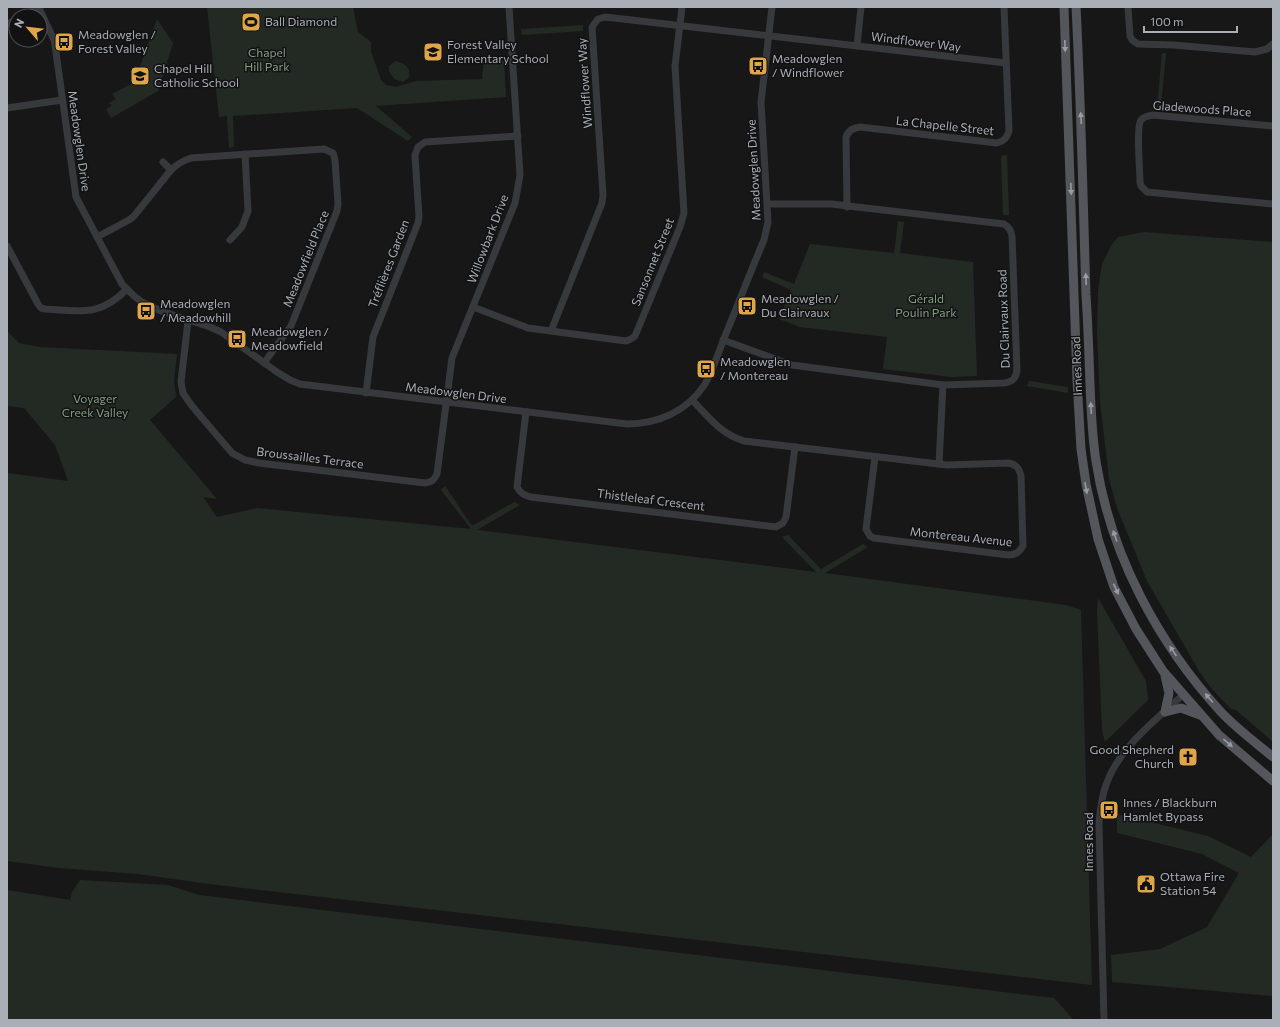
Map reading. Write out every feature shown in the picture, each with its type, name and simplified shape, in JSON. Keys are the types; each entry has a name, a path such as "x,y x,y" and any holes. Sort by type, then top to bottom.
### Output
{"main road":[{"name":"Innes Road","path":"1064,7 1077,380 1081,449 1086,484 1098,539 1114,587 1136,629 1163,671 1183,695 1196,683 1174,653 1147,611 1133,582 1114,535 1104,500 1096,462 1090,397 1077,9"},
{"path":"1163,671 1169,693 1165,712 1181,708 1201,715"},
{"path":"1196,683 1223,714 1273,757"},
{"path":"1183,695 1219,735 1273,780"}],"street":[{"name":"Meadowglen Drive","path":"40,7 54,40 76,197 118,278 127,289 142,302 153,308 221,332 283,376 300,384 627,424 640,424 660,420 674,414 692,400 705,384 764,240 768,222 768,204 761,102 772,7"},
{"name":"Willowbark Drive","path":"446,402 452,358 515,203 520,175 509,7"},
{"name":"Sansonnet Street","path":"473,307 528,328 626,341 632,339 637,332 680,227 684,213 675,66 682,7"},
{"path":"857,46 861,7"},
{"name":"La Chapelle Street","path":"847,206 846,137 854,128 860,127 997,143 1006,138 1009,131 1004,7"},
{"path":"1128,7 1130,36 1132,40 1138,44 1174,45 1256,52 1266,49 1273,44"},
{"name":"Windflower Way","path":"551,331 602,203 603,195 592,27 598,19 605,17 1006,63"},
{"path":"7,108 62,100"},
{"name":"Gladewoods Place","path":"1273,126 1153,115 1146,116 1141,120 1138,129 1140,182 1141,186 1147,192 1273,204"},
{"name":"Tréflières Garden","path":"366,393 373,337 418,223 415,155 418,147 425,142 518,136"},
{"name":"Meadowfield Place","path":"97,237 134,216 171,170 177,164 191,158 324,149 333,153 335,160 338,204 337,211 293,322 264,363"},
{"path":"230,240 242,227 248,211 245,154"},
{"path":"163,162 171,170"},
{"name":"Du Clairvaux Road","path":"724,340 792,365 943,385 1004,384 1014,380 1016,376 1017,370 1011,231 1004,224 847,206 768,204"},
{"path":"7,246 41,308 88,311 96,310 106,306 121,296 127,289"},
{"name":"Broussailles Terrace","path":"188,321 181,382 183,393 192,406 232,453 245,460 259,463 425,483 431,482 437,474 446,402"},
{"path":"939,464 943,385"},
{"name":"Montereau Avenue","path":"692,400 729,435 744,440 939,464 955,465 1009,463 1018,467 1020,476 1023,546 1014,555 1008,555 874,538 870,536 866,529 875,457"},
{"name":"Thistleleaf Crescent","path":"526,412 517,487 524,495 532,497 776,527 783,524 786,518 795,447"},
{"name":"Innes Road","path":"1104,1020 1099,824 1102,800 1110,775 1120,757 1132,742 1183,695"}],"green space":[{"name":"Chapel Hill Park","path":"207,7 353,7 358,32 371,42 371,51 381,80 386,85 396,87 416,81 482,79 484,59 504,61 506,97 376,106 412,137 408,141 357,108 233,116 234,147 229,148 227,116 219,117"},
{"path":"157,19 173,43 158,91 111,118 106,109 112,106 109,103 116,99 112,94 139,80 137,75"},
{"path":"583,25 583,31 522,35 521,29"},
{"path":"1162,53 1166,53 1161,107 1157,107"},
{"path":"396,61 405,65 409,72 409,78 403,82 394,79 389,71 389,66"},
{"path":"1007,155 1009,215 1003,215 1001,156"},
{"name":"Gérald Poulin Park","path":"898,221 904,222 900,253 973,262 977,376 952,377 883,369 887,337 800,327 779,319 791,290 762,277 764,272 794,284 810,244 894,253"},
{"path":"1144,232 1273,242 1273,742 1236,710 1231,709 1211,688 1199,671 1147,581 1117,508 1109,479 1100,402 1097,334 1098,291 1102,264 1112,244 1118,237"},
{"name":"Voyager Creek Valley","path":"7,331 19,343 40,347 177,354 174,381 176,397 150,420 217,499 203,497 217,517 257,508 471,529 441,490 445,486 472,526 514,502 520,505 477,530 816,572 782,537 788,535 821,569 863,544 868,547 825,573 1066,605 1081,610 1092,985 209,884 138,874 59,868 7,861 7,473 68,481 55,445 24,408 7,406"},
{"path":"1029,381 1068,387 1068,393 1027,386"},
{"path":"1098,598 1146,681 1148,700 1105,742 1102,731 1097,611"},
{"path":"1117,814 1208,836 1251,857 1273,834 1273,996 1112,982 1111,955 1160,949 1207,927 1239,873 1202,854 1117,833"},
{"path":"80,880 168,885 199,895 1054,998 1074,1020 7,1020 7,890 70,900 72,892"}],"place":[{"name":"Ball Diamond","path":"251,22"},
{"name":"Meadowglen / Forest Valley","path":"64,42"},
{"name":"Forest Valley Elementary School","path":"433,52"},
{"name":"Meadowglen / Windflower","path":"758,66"},
{"name":"Chapel Hill Catholic School","path":"140,76"},
{"name":"Meadowglen / Du Clairvaux","path":"747,306"},
{"name":"Meadowglen / Meadowhill","path":"146,311"},
{"name":"Meadowglen / Meadowfield","path":"237,339"},
{"name":"Meadowglen / Montereau","path":"706,369"},
{"name":"Good Shepherd Church","path":"1188,757"},
{"name":"Innes / Blackburn Hamlet Bypass","path":"1109,810"},
{"name":"Ottawa Fire Station 54","path":"1146,884"}]}
